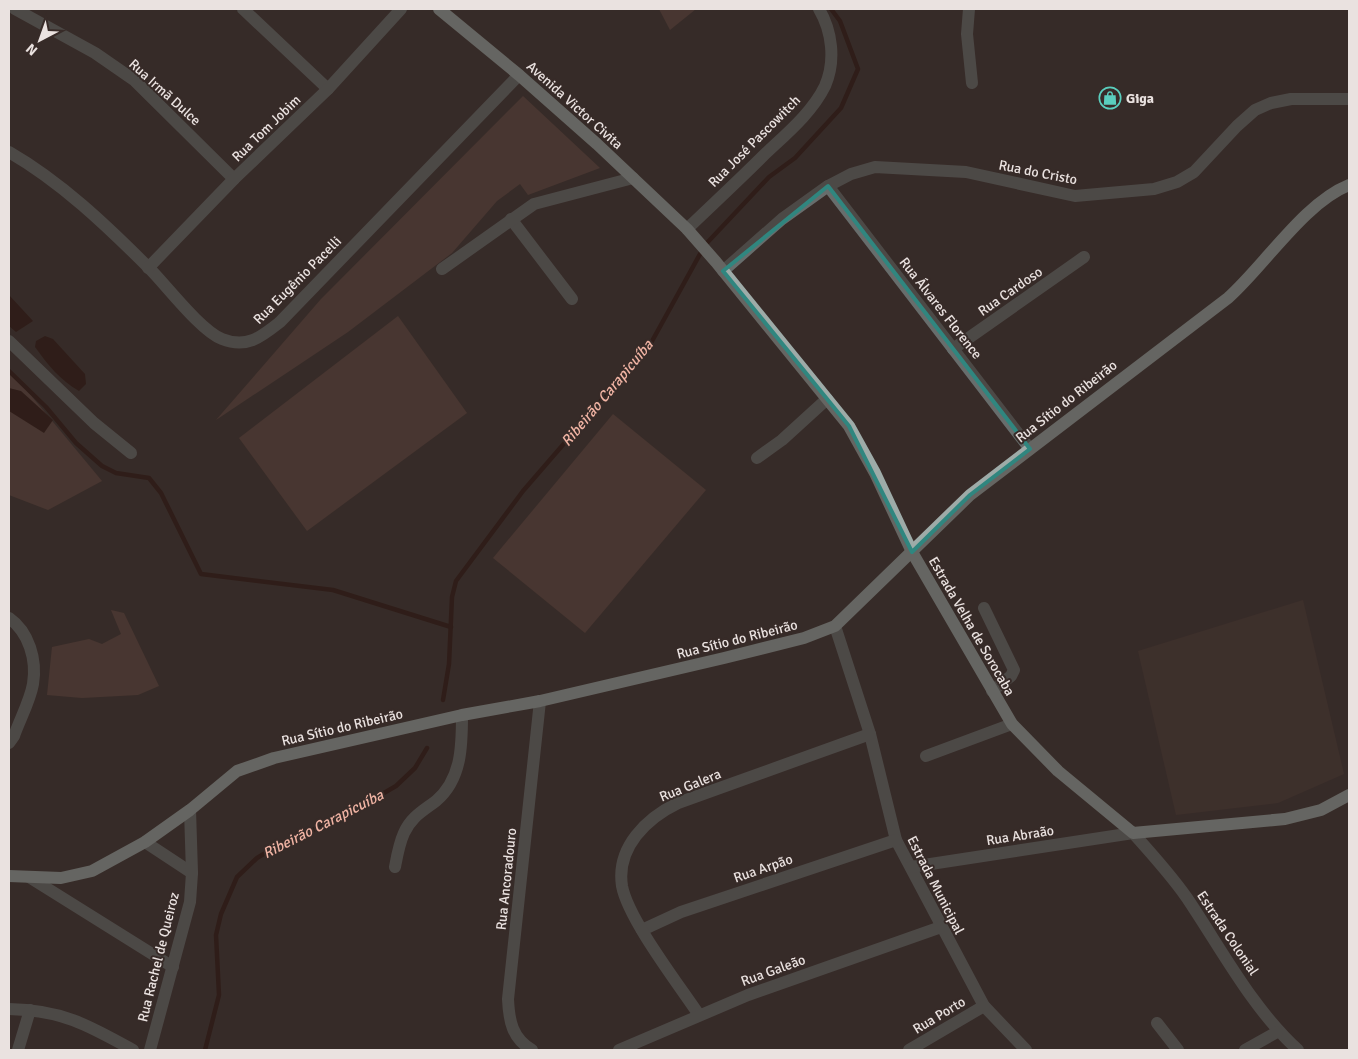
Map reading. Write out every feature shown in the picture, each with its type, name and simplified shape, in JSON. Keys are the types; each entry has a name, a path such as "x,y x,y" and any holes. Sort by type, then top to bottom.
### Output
{"main road":[{"name":"Avenida Victor Civita","path":"439,9 519,75 690,232"},
{"name":"Rua Sítio do Ribeirão","path":"9,876 61,878 92,871 145,842 190,810 237,771 274,758 462,715 540,701 768,647 835,626 970,494 1228,298 1249,279 1307,215 1323,201 1349,185"},
{"name":"Estrada Velha de Sorocaba","path":"690,232 720,266 849,426 875,473 912,552 1012,724 1058,771 1133,833"},
{"path":"1133,833 1285,818 1321,810 1349,795"}],"street":[{"name":"Rua Irmã Dulce","path":"15,9 95,53 134,80 234,179"},
{"path":"243,9 328,89"},
{"name":"Rua Tom Jobim","path":"148,268 234,179 328,89 402,9"},
{"name":"Rua José Pascowitch","path":"690,232 808,112 825,86 831,61 831,43 825,20 819,9"},
{"path":"969,9 967,34 972,83"},
{"name":"Rua Eugênio Pacelli","path":"9,152 54,180 148,268 204,326 221,339 241,344 259,339 280,322 519,75"},
{"name":"Rua do Cristo","path":"720,266 828,186 850,174 875,167 966,172 1076,196 1154,189 1177,182 1194,172 1237,126 1255,110 1271,103 1291,99 1349,99"},
{"path":"442,269 534,204 633,178"},
{"name":"Rua Álvares Florence","path":"828,186 1030,448"},
{"path":"511,219 572,299"},
{"name":"Rua Cardoso","path":"953,349 1084,257"},
{"path":"9,341 94,424 131,453"},
{"path":"757,458 782,440 827,399"},
{"path":"984,608 1014,670 1011,676 992,690"},
{"path":"9,618 18,624 31,647 33,684 14,736 9,743"},
{"name":"Estrada Municipal","path":"835,626 870,734 896,840 984,1006 1026,1050"},
{"name":"Rua Ancoradouro","path":"532,1050 516,1036 509,1022 508,998 540,701"},
{"path":"394,867 404,833 417,814 437,800 453,778 462,753 462,715"},
{"path":"926,756 1012,724"},
{"name":"Rua Galera","path":"699,1015 642,930 625,898 622,869 628,848 641,829 660,812 678,803 870,734"},
{"name":"Rua Rachel de Queiroz","path":"150,1050 190,902 192,872 190,810"},
{"name":"Rua Abraão","path":"911,867 1133,833"},
{"name":"Estrada Colonial","path":"1133,833 1186,896 1278,1032 1298,1050"},
{"name":"Rua Arpão","path":"642,930 681,912 896,840"},
{"path":"145,842 192,872"},
{"path":"29,878 173,967"},
{"name":"Rua Galeão","path":"619,1050 748,995 941,927"},
{"name":"Rua Porto","path":"910,1050 984,1006"},
{"path":"9,1009 63,1015 88,1024 133,1050"},
{"path":"18,1050 30,1010"},
{"path":"1157,1023 1178,1050"},
{"path":"1245,1050 1278,1032"}],"highlighted area":[{"path":"828,186 1030,449 970,495 912,552 849,426 723,271"}],"shaded area":[{"path":"659,9 696,9 670,30"},
{"path":"523,96 600,168 528,195 520,184 497,201 452,253 348,332 216,420 321,299"},
{"path":"9,295 33,321 16,332 9,326"},
{"path":"398,316 467,413 307,531 239,438"},
{"path":"45,336 53,339 85,374 86,384 79,391 55,372 35,347 36,341"},
{"path":"9,369 102,481 48,510 9,495"},
{"path":"9,388 21,391 53,420 44,433 9,411"},
{"path":"613,414 706,490 585,633 493,558"},
{"path":"1303,600 1344,774 1278,803 1176,815 1138,651"},
{"path":"111,610 124,613 159,686 138,695 82,698 47,695 52,647 89,639 102,644 121,634"}],"waterway":[{"name":"Ribeirão Carapicuíba","path":"443,700 449,664 452,597 456,581 523,491 651,343 705,245 769,177 795,158 841,108 858,69 840,21 831,9"},
{"path":"9,371 46,407 76,443 102,466 116,473 149,478 161,493 201,574 333,590 451,627"},
{"name":"Ribeirão Carapicuíba","path":"205,1050 219,995 216,935 221,914 237,877 257,858 277,846 346,815 396,786 415,768 427,748"}],"place":[{"name":"Giga","path":"1110,98"}]}
